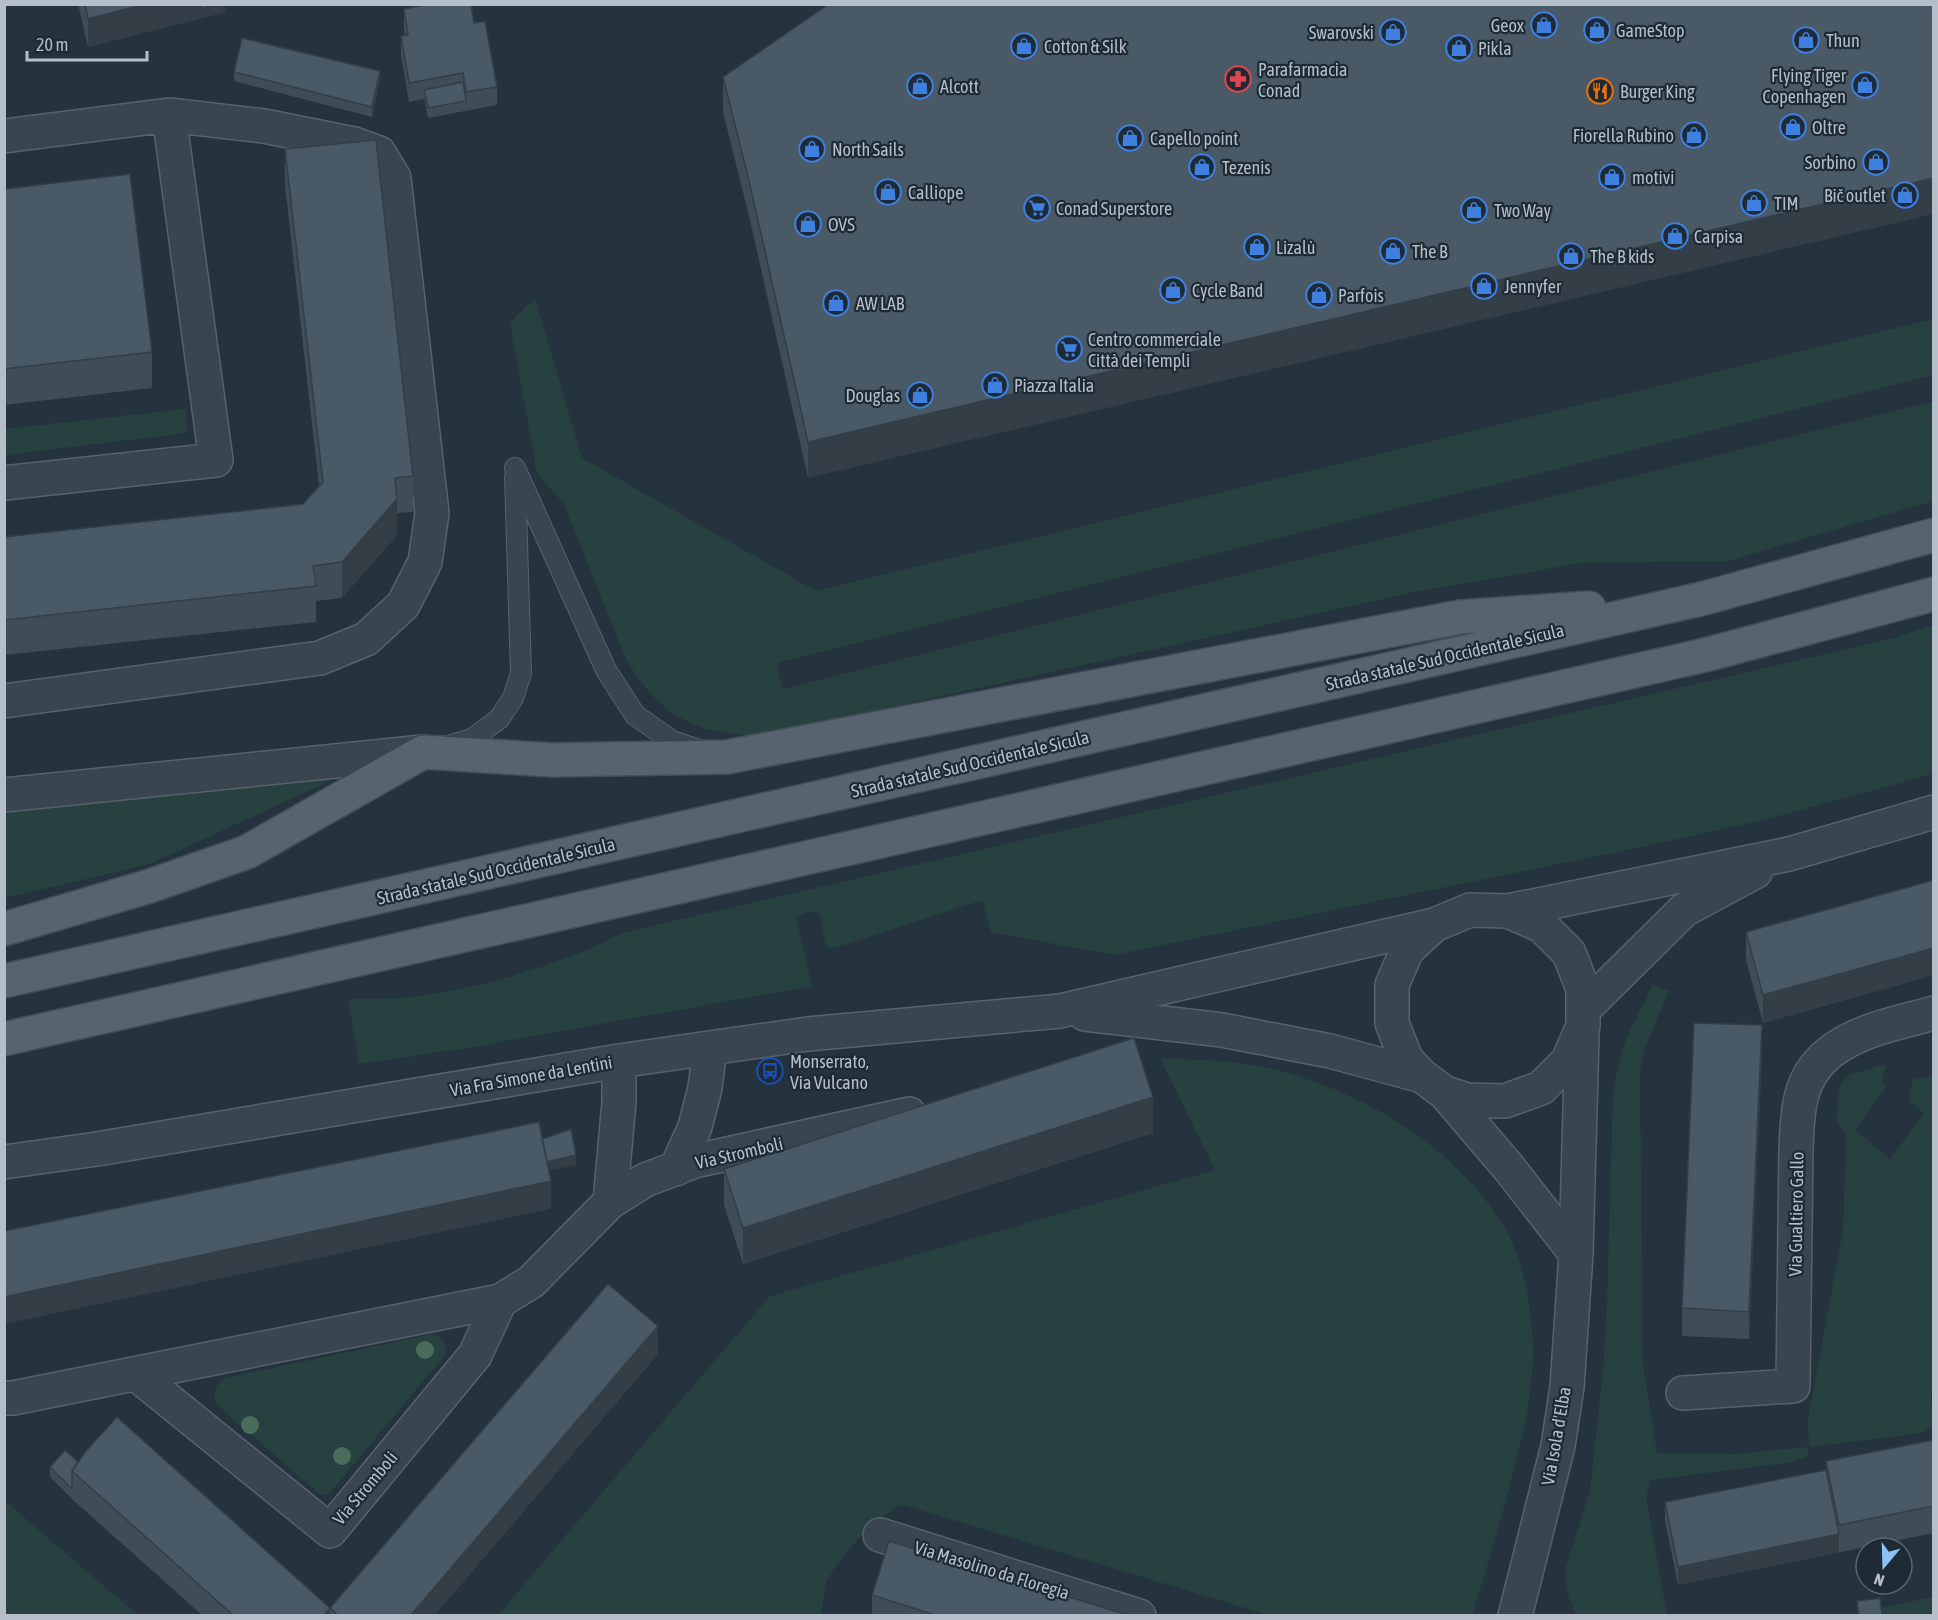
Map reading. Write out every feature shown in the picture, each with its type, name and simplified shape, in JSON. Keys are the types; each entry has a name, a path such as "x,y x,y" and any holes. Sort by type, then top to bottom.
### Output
{"main road":[{"name":"Strada statale Sud Occidentale Sicula","path":"4,981 1701,599 1934,535"},
{"path":"4,1039 1705,656 1934,594"},
{"path":"4,929 150,886 247,852 423,752 552,760 727,757 1460,617 1701,599"}],"street":[{"path":"4,483 216,460 170,115"},
{"path":"4,136 170,115 264,126 354,144 379,153 394,178 432,513 425,562 403,605 366,639 320,658 4,701"},
{"path":"4,795 423,752"},
{"path":"1060,1011 1434,925 1470,910 1508,911 1789,854 1934,812"},
{"path":"1583,1018 1684,910 1789,854"},
{"path":"1060,1011 1222,1030 1330,1051 1433,1084 1467,1100 1505,1101 1541,1088 1568,1061 1583,1018 1583,988 1569,953 1542,926 1508,911"},
{"path":"1434,925 1407,950 1392,985 1392,1023 1406,1059 1433,1084 1509,1167 1576,1254"},
{"name":"Via Fra Simone da Lentini","path":"4,1162 97,1149 710,1047 808,1034 1060,1011"},
{"name":"Via Gualtiero Gallo","path":"1683,1393 1793,1386 1796,1148 1801,1095 1814,1069 1833,1049 1849,1039 1934,1013"},
{"name":"Via Isola d'Elba","path":"1515,1616 1558,1446 1566,1388 1576,1254 1583,1018"},
{"path":"676,1169 698,1117 705,1088 710,1047"},
{"path":"610,1202 619,1102 619,1061"},
{"name":"Via Stromboli","path":"4,1398 500,1301 531,1282 610,1202 645,1180 695,1161 939,1107"},
{"name":"Via Stromboli","path":"136,1374 330,1531 475,1355 500,1301"},
{"name":"Via Masolino da Floregia","path":"880,1535 1139,1616"}],"lane":[{"path":"423,752 472,739 499,719 513,698 521,673 515,468 606,670 635,715 672,741 727,757"}],"green space":[{"path":"535,298 582,458 816,591 1933,319 1933,375 777,663 782,689 1933,401 1933,501 1728,561 1580,563 1410,593 765,735 720,732 682,719 651,694 638,677 625,657 564,504 537,473 510,323"},
{"path":"185,409 188,433 5,455 5,429"},
{"path":"1933,625 1933,774 1767,819 1637,848 1114,955 991,932 983,900 834,948 826,947 819,913 807,912 796,917 812,986 473,1047 359,1064 348,999 413,997 465,988 548,965 622,933 1894,638"},
{"path":"302,776 332,777 330,781 150,864 5,898 4,813"},
{"path":"1653,985 1669,991 1644,1050 1640,1073 1643,1363 1657,1453 1735,1454 1809,1447 1807,1457 1787,1463 1650,1480 1646,1496 1667,1615 1577,1615 1567,1589 1565,1570 1590,1490 1603,1370 1613,1092 1620,1057 1629,1032"},
{"path":"1160,1058 1248,1064 1277,1070 1309,1080 1374,1108 1434,1147 1460,1171 1483,1197 1511,1239 1527,1290 1530,1308 1533,1344 1532,1376 1518,1454 1472,1615 1269,1615 900,1504 864,1532 841,1559 826,1581 821,1615 497,1616 770,1296 1215,1170"},
{"path":"1886,1064 1882,1080 1887,1086 1855,1130 1890,1159 1924,1113 1909,1101 1912,1080 1933,1075 1934,1386 1931,1395 1933,1426 1923,1433 1809,1447 1808,1419 1843,1230 1846,1135 1836,1121 1841,1083 1851,1074"},
{"path":"432,1334 443,1341 445,1355 326,1495 318,1493 215,1403 216,1388 226,1378"},
{"path":"4,1500 138,1615 5,1615"},
{"path":"1933,1597 1933,1615 1881,1615 1880,1608"}],"building":[{"path":"85,4 146,4 88,19"},
{"path":"202,4 218,4 202,8"},
{"path":"429,4 471,4 474,23 485,21 497,87 466,92 463,73 409,83 401,36 408,35 404,9"},
{"name":"Centro commerciale Città dei Templi","path":"829,4 1934,4 1934,178 808,442 750,185 723,77"},
{"path":"242,38 380,71 372,107 234,72"},
{"path":"463,82 466,101 428,108 424,90"},
{"path":"376,140 413,476 395,478 397,499 342,562 313,566 316,586 4,620 4,537 303,504 323,482 285,149"},
{"path":"130,174 152,352 4,369 4,189"},
{"path":"1934,880 1934,948 1763,995 1746,932"},
{"path":"1694,1023 1762,1025 1749,1312 1682,1308"},
{"path":"1134,1038 1153,1097 743,1228 724,1169"},
{"path":"539,1122 551,1181 4,1297 4,1231"},
{"path":"571,1129 576,1155 547,1162 542,1139"},
{"path":"608,1284 658,1326 410,1616 339,1616 330,1608"},
{"path":"117,1417 330,1608 323,1616 234,1616 72,1471 86,1451"},
{"path":"1934,1440 1934,1506 1839,1525 1826,1461"},
{"path":"65,1450 78,1462 72,1471 72,1489 50,1467"},
{"path":"1826,1470 1839,1534 1678,1567 1665,1502"},
{"path":"889,1541 1131,1616 938,1616 872,1595"},
{"path":"1880,1598 1882,1616 1859,1616 1857,1601"}],"place":[{"name":"Geox","path":"1544,25"},
{"name":"GameStop","path":"1597,30"},
{"name":"Swarovski","path":"1393,32"},
{"name":"Thun","path":"1806,40"},
{"name":"Cotton & Silk","path":"1024,46"},
{"name":"Pikla","path":"1459,48"},
{"name":"Parafarmacia Conad","path":"1238,79"},
{"name":"Flying Tiger Copenhagen","path":"1865,85"},
{"name":"Alcott","path":"920,86"},
{"name":"Burger King","path":"1600,91"},
{"name":"Oltre","path":"1793,127"},
{"name":"Fiorella Rubino","path":"1694,135"},
{"name":"Capello point","path":"1130,138"},
{"name":"North Sails","path":"812,149"},
{"name":"Sorbino","path":"1876,162"},
{"name":"Tezenis","path":"1202,167"},
{"name":"motivi","path":"1612,177"},
{"name":"Calliope","path":"888,192"},
{"name":"Bič outlet","path":"1905,195"},
{"name":"TIM","path":"1754,203"},
{"name":"Conad Superstore","path":"1037,208"},
{"name":"Two Way","path":"1474,210"},
{"name":"OVS","path":"808,224"},
{"name":"Carpisa","path":"1675,236"},
{"name":"Lizalù","path":"1257,247"},
{"name":"The B","path":"1393,251"},
{"name":"The B kids","path":"1571,256"},
{"name":"Jennyfer","path":"1484,286"},
{"name":"Cycle Band","path":"1173,290"},
{"name":"Parfois","path":"1319,295"},
{"name":"AW LAB","path":"836,303"},
{"name":"Centro commerciale Città dei Templi","path":"1069,349"},
{"name":"Piazza Italia","path":"995,385"},
{"name":"Douglas","path":"920,395"},
{"name":"Monserrato, Via Vulcano","path":"770,1071"}]}
